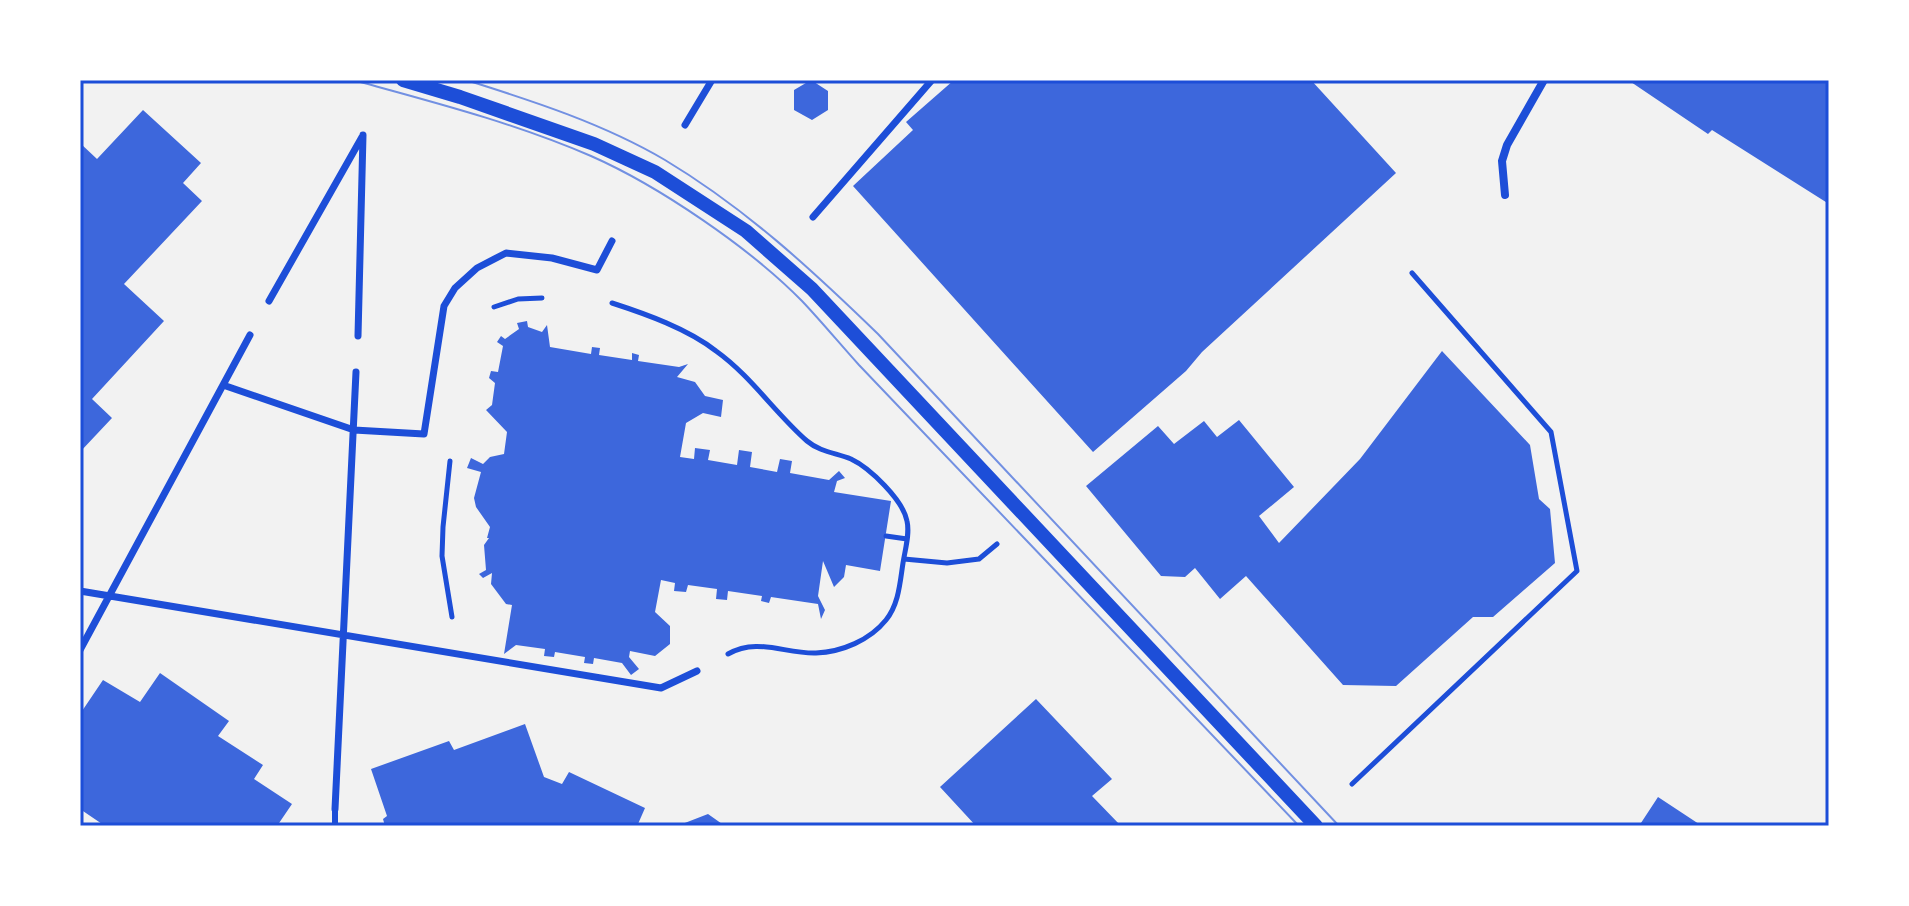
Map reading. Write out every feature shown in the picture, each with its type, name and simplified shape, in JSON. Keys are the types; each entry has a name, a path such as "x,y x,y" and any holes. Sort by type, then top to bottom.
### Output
{"street":[{"path":"403,80 594,144 655,172 746,231 812,289 1316,826"},
{"path":"685,125 712,80"},
{"path":"813,217 932,80"},
{"path":"1505,195 1502,161 1507,145 1544,80"},
{"path":"269,301 363,135 358,336"},
{"path":"223,385 354,430 424,434 444,306 455,288 477,268 506,253 552,258 597,270 612,241"},
{"path":"80,650 250,335"},
{"path":"335,809 346,635 356,372"},
{"path":"80,591 661,688 697,671"}],"lane":[{"path":"335,809 335,826"}],"path":[{"path":"1352,784 1577,571 1551,432 1412,273"},
{"path":"489,308 518,299 549,297"},
{"path":"610,303 651,316 715,350 808,441 871,471 907,518 907,539 896,602 886,620 867,637 844,648 815,653 762,645 739,647 697,671"},
{"path":"451,453 442,556 458,654"},
{"path":"886,536 907,539"},
{"path":"904,559 957,562 979,559 989,551"}],"building":[{"path":"811,80 828,91 828,110 812,120 794,110 794,90"},
{"path":"954,80 1311,80 1396,173 1202,352 1186,371 1093,452 853,186 913,130 906,122"},
{"path":"1628,80 1829,80 1829,204 1712,130 1708,134"},
{"path":"143,110 201,163 183,183 202,201 124,284 164,321 92,399 112,418 80,452 80,143 97,159"},
{"path":"527,321 528,327 542,332 547,325 550,347 591,354 592,347 600,348 599,355 632,360 632,353 639,355 638,361 679,367 688,364 677,377 695,382 705,396 723,400 721,417 703,413 686,423 680,457 694,459 695,448 710,450 708,460 737,465 739,450 752,452 750,467 777,472 780,459 792,461 790,473 829,480 839,471 845,478 837,481 834,492 891,501 880,571 846,565 844,577 834,587 823,561 818,596 825,610 821,619 818,604 771,597 769,603 761,601 762,596 728,591 727,600 716,599 717,589 688,585 686,592 674,591 675,583 661,580 655,612 670,626 670,644 655,656 630,651 629,657 639,669 631,675 622,663 594,658 593,664 584,663 585,657 555,652 554,657 544,656 545,649 516,645 504,654 512,605 506,604 491,584 492,573 483,578 479,574 486,570 484,545 489,538 490,527 476,507 474,498 481,472 467,468 471,458 483,464 490,457 504,454 507,432 486,410 492,405 495,383 489,378 491,371 498,372 503,346 497,342 501,336 505,339 519,329 517,323"},
{"path":"1442,351 1530,445 1539,499 1550,509 1555,563 1493,617 1473,617 1396,686 1343,685 1246,576 1220,599 1195,568 1185,577 1161,576 1086,486 1158,426 1174,444 1204,421 1217,437 1239,420 1294,487 1259,516 1279,543 1360,459"},
{"path":"160,673 229,721 218,736 263,765 254,779 292,804 277,826 105,826 80,809 80,714 103,680 140,702"},
{"path":"1036,699 1112,779 1092,796 1121,826 976,826 940,787"},
{"path":"525,724 544,777 562,784 569,772 645,808 638,824 643,826 385,826 383,819 387,816 371,769 449,741 454,750"},
{"path":"1658,797 1702,826 1639,826"},
{"path":"708,814 725,826 677,826"}],"tram line":[{"path":"353,80 503,123 591,156 674,201 757,260 802,301 859,365 1299,826"},
{"path":"466,80 568,114 642,147 723,198 776,241 878,334 1339,826"}]}
